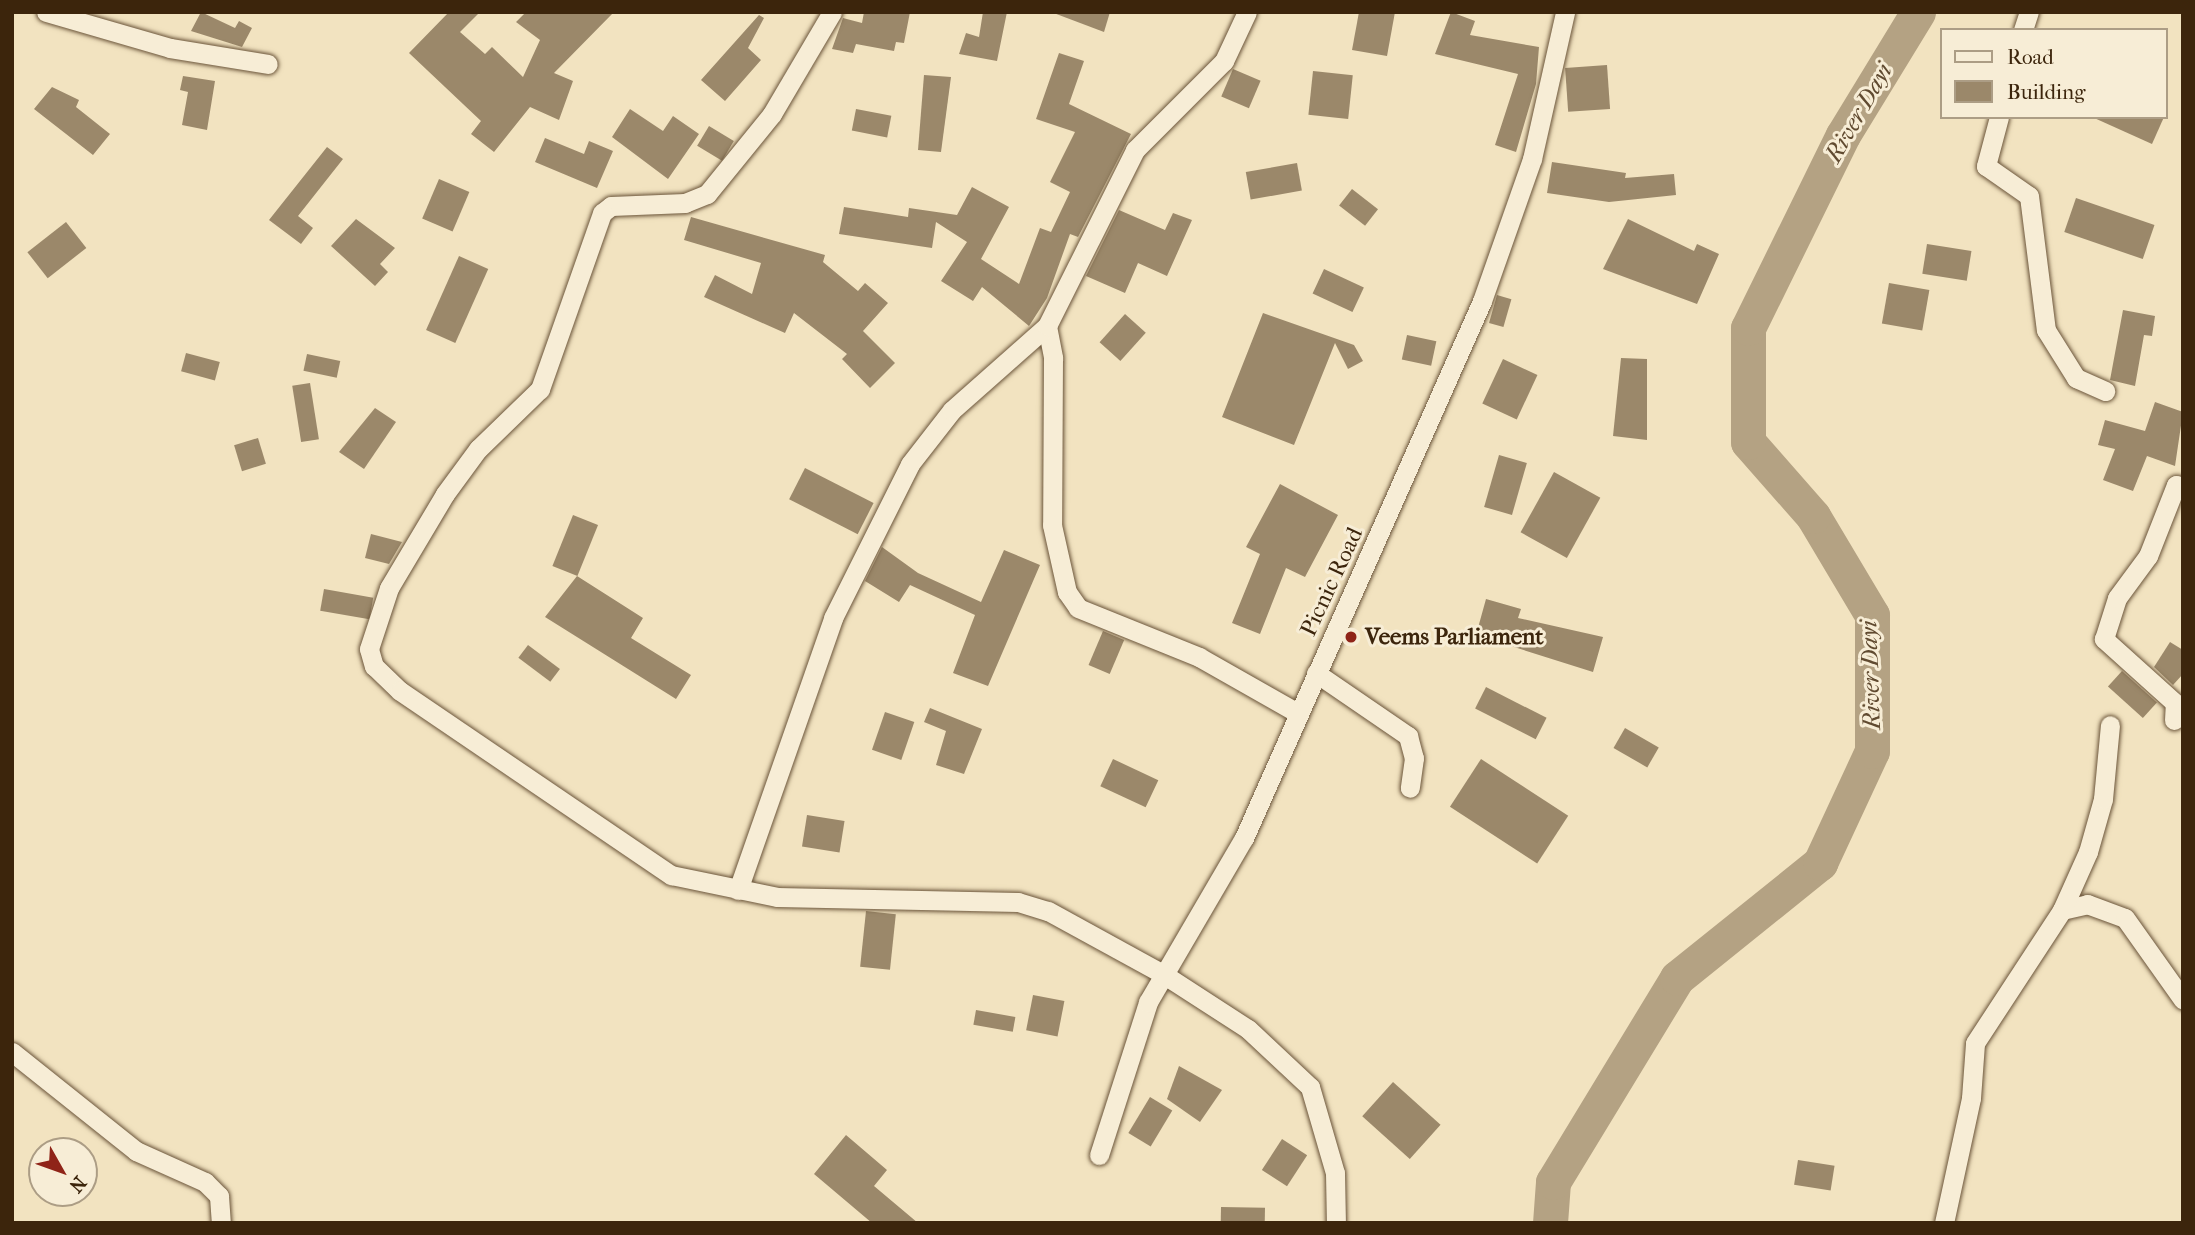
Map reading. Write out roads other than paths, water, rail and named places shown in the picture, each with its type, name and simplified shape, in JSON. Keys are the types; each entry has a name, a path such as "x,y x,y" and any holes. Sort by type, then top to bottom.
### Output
{"street":[{"path":"46,12 170,48 268,64"},
{"path":"832,12 772,114 707,194 685,203 611,206 602,213 540,388 478,449 445,494 389,588 369,649 374,666 400,691 661,869 737,890 776,897 1018,902 1048,911 1164,974 1248,1029 1310,1087 1335,1173 1336,1223"},
{"path":"737,890 833,618 910,464 952,410 1047,326 1135,150 1224,61 1247,12"},
{"name":"Picnic Road","path":"1099,1155 1148,1002 1244,838 1296,712 1316,673 1508,236 1553,78 1565,12"},
{"path":"1998,119 1986,166 2029,196 2046,330 2076,378 2105,391"},
{"path":"1047,326 1053,358 1052,525 1067,592 1078,608 1199,657 1296,712"},
{"path":"2175,720 2175,703 2104,639 2117,597 2148,556 2176,485 2183,487"},
{"path":"1316,673 1408,736 1410,788"},
{"path":"1944,1223 1971,1098 1975,1043 2062,910 2103,799 2110,725"},
{"path":"2062,910 2087,904 2125,918 2183,1000"},
{"path":"12,1052 136,1151 205,1182 219,1196 220,1223"}],"waterway":[{"name":"River Dayi","path":"1550,1223 1553,1182 1677,978 1820,863 1872,751 1872,615 1813,516 1748,442 1748,328 1843,135 1918,12"}],"place":[{"name":"Veems Parliament","path":"1351,637"}]}
